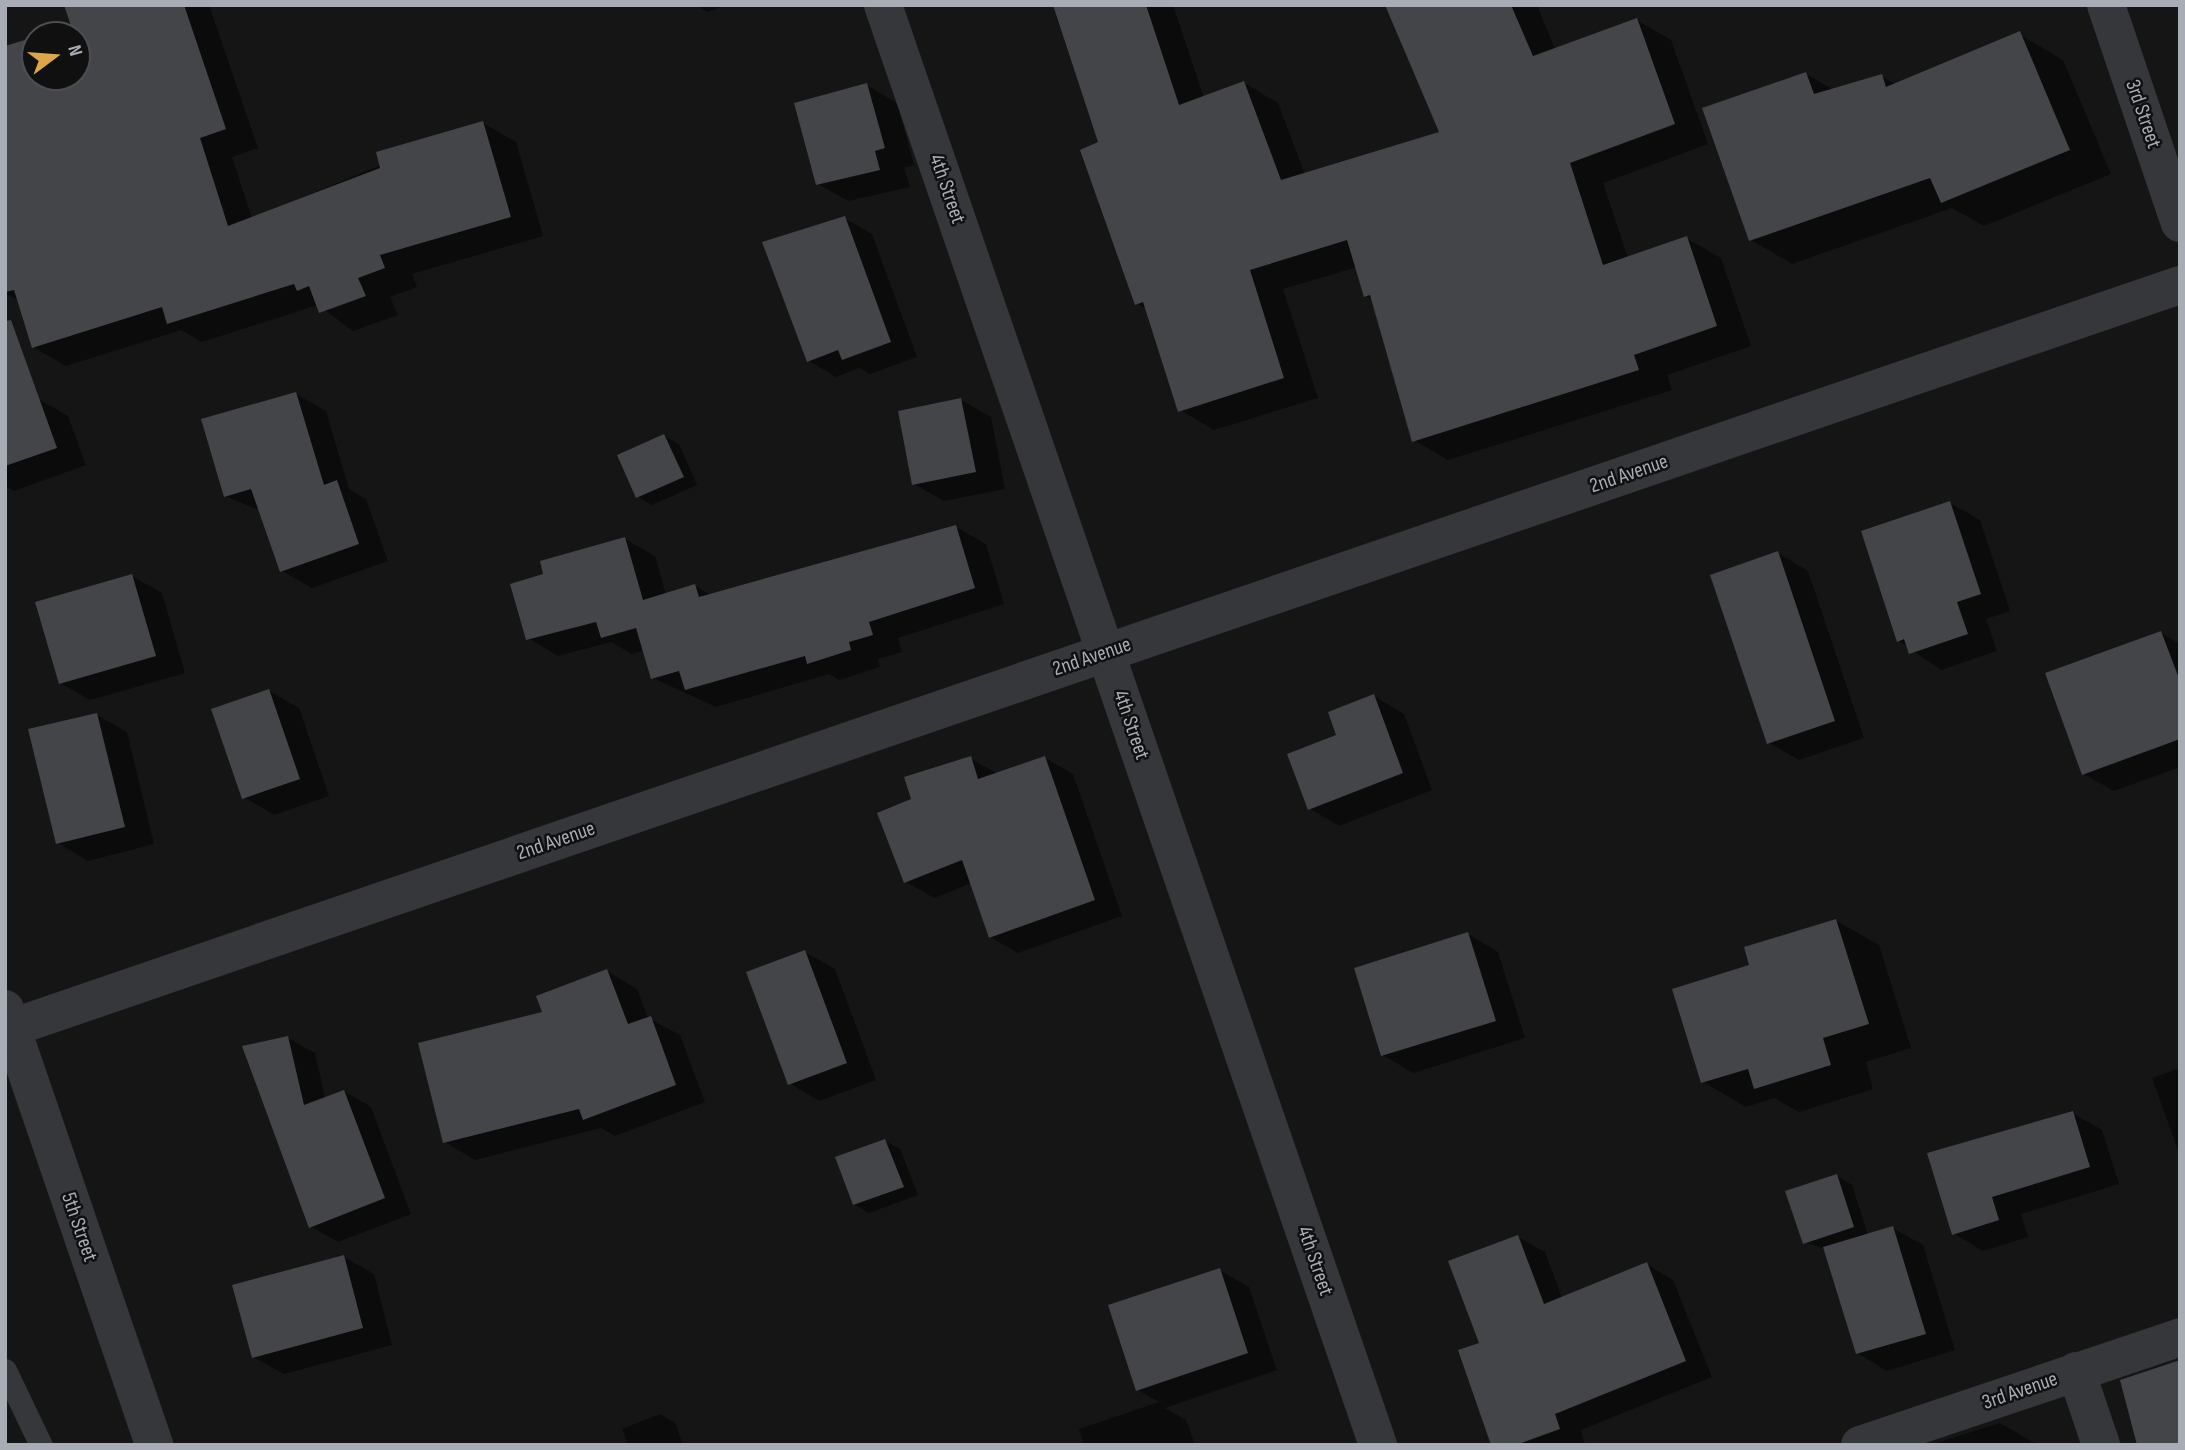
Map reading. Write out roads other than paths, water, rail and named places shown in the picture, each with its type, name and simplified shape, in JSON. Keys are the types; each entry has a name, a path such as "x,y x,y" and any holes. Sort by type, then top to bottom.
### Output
{"street":[{"name":"4th Street","path":"883,5 1378,1445"},
{"name":"3rd Street","path":"2106,5 2180,223"},
{"name":"2nd Avenue","path":"7,1023 1106,653 2180,285"},
{"name":"5th Street","path":"7,1023 154,1445"},
{"name":"3rd Avenue","path":"1860,1445 2180,1337"},
{"path":"2076,1371 2101,1445"}],"lane":[{"path":"5,1370 41,1445"}]}
